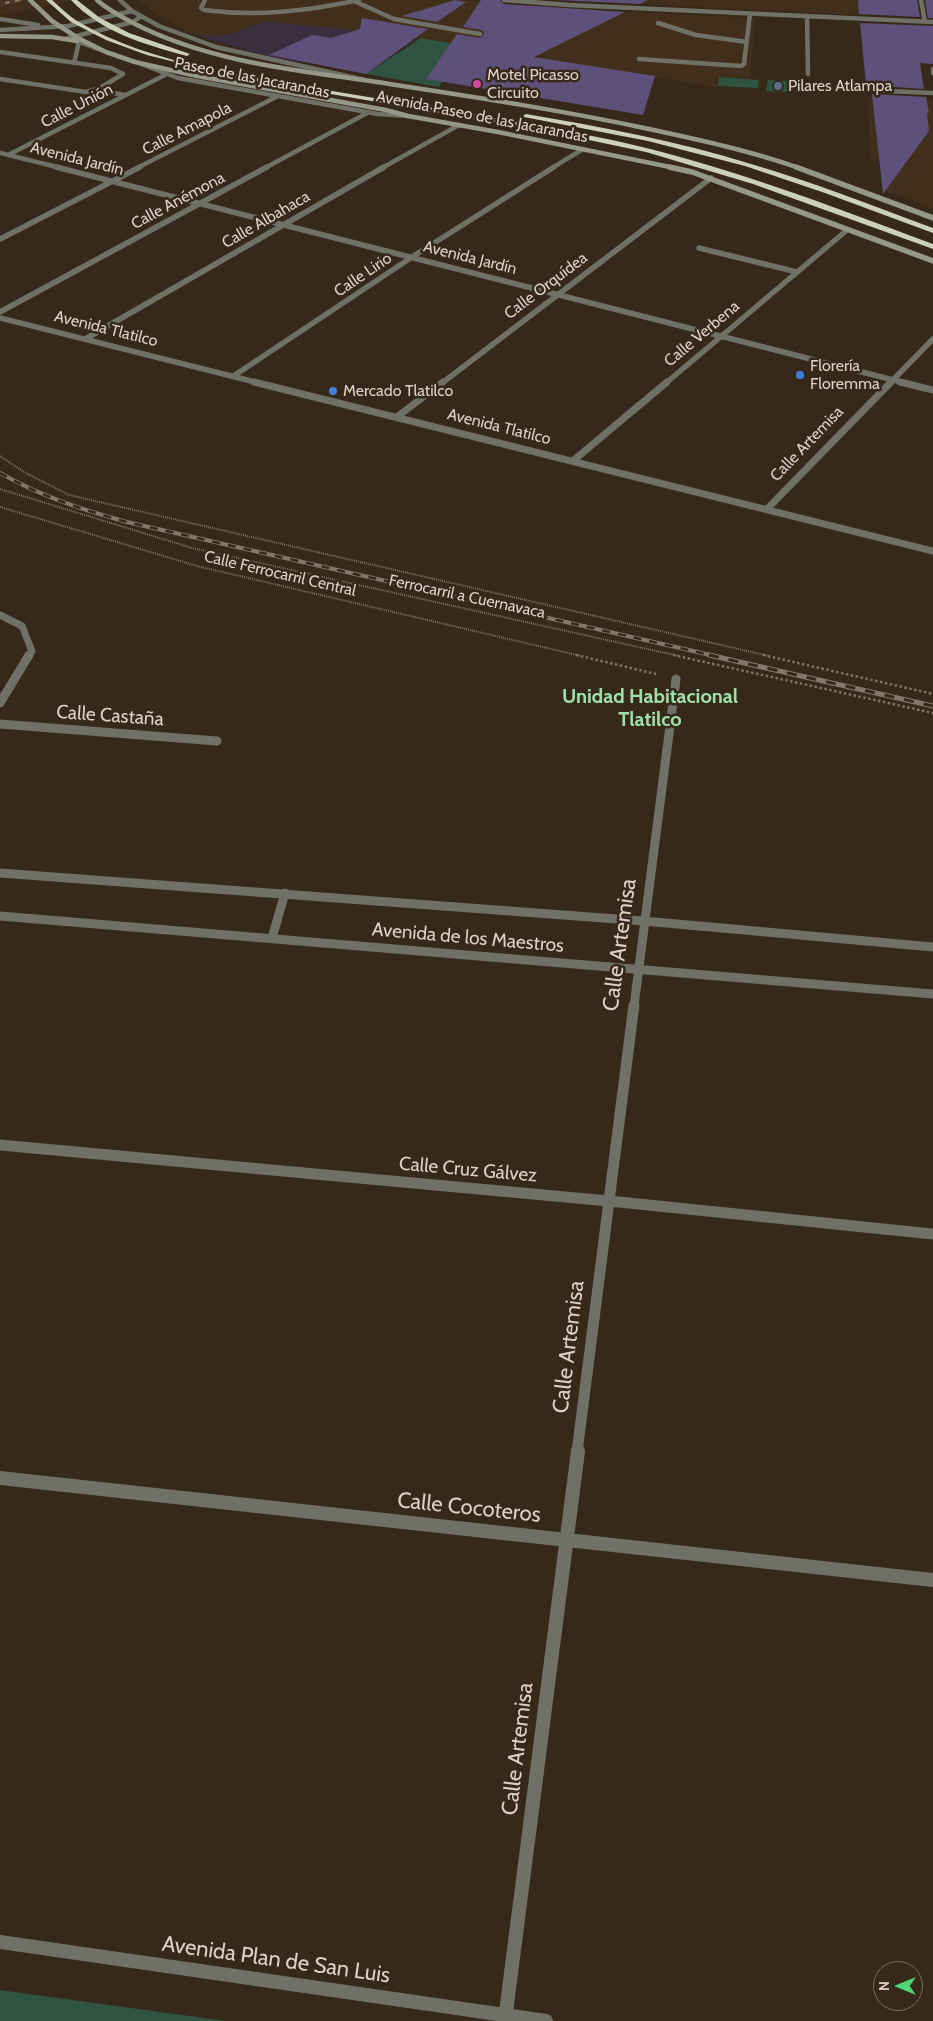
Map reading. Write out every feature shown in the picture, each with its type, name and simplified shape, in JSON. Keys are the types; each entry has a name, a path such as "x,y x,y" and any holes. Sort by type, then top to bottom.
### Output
{"highway":[{"path":"48,0 78,24 127,47 211,70 618,143 713,168 933,247"},
{"path":"74,0 102,21 149,42 207,59 356,87"},
{"path":"544,110 607,125 627,134"},
{"path":"519,115 627,134 756,167 933,231"},
{"path":"498,132 582,143 618,143"}],"main road":[{"name":"Avenida Paseo de las Jacarandas","path":"30,0 56,24 85,42 122,56 184,73 386,110 408,116 498,132 674,168 711,178 933,261"},
{"name":"Avenida Paseo de las Jacarandas","path":"97,0 126,19 166,37 212,52 333,77 365,80 642,126 790,165 933,218"},
{"path":"0,36 52,37 85,42"}],"street":[{"name":"Paseo de las Jacarandas","path":"120,0 141,17 180,36 251,56 340,72 365,80"},
{"path":"205,0 201,8 204,10 230,15 292,12 359,0"},
{"path":"327,0 338,5"},
{"path":"504,0 569,5 933,22"},
{"path":"922,0 925,22"},
{"path":"354,1 394,19 480,34"},
{"path":"0,30 51,28 84,23 132,11"},
{"path":"639,59 741,66 744,64 750,14"},
{"path":"807,16 808,74"},
{"path":"0,36 67,38 133,22 141,17"},
{"path":"0,19 20,21 51,28"},
{"path":"658,22 696,35 747,42"},
{"path":"67,38 84,23"},
{"name":"Paseo de las Jacarandas","path":"67,38 149,66 165,75 369,112 408,116"},
{"path":"74,63 79,42"},
{"path":"0,52 111,68 123,74 95,90 86,92 0,79"},
{"name":"Calle Unión","path":"0,159 165,75"},
{"path":"95,90 126,95"},
{"path":"864,90 933,93"},
{"name":"Calle Amapola","path":"0,239 278,96"},
{"name":"Calle Anémona","path":"0,312 369,112"},
{"name":"Calle Albahaca","path":"87,338 284,224 459,126"},
{"name":"Calle Lirio","path":"236,375 412,257 583,149"},
{"name":"Avenida Jardín","path":"0,153 933,390"},
{"name":"Calle Orquídea","path":"398,416 711,178"},
{"name":"Calle Verbena","path":"574,460 847,230"},
{"path":"699,248 797,272"},
{"name":"Avenida Tlatilco","path":"0,318 236,375 933,551"},
{"name":"Calle Artemisa","path":"768,508 933,339"},
{"path":"0,615 22,626 32,651 0,703"},
{"name":"Calle Artemisa","path":"505,2018 637,970 676,679"},
{"name":"Calle Castaña","path":"0,724 217,741"},
{"name":"Avenida de los Maestros","path":"0,873 644,921 933,948"},
{"path":"272,938 285,894"},
{"name":"Avenida de los Maestros","path":"0,916 933,994"},
{"name":"Calle Cruz Gálvez","path":"0,1145 609,1201 933,1234"},
{"name":"Calle Cocoteros","path":"0,1478 933,1580"},
{"name":"Avenida Plan de San Luis","path":"0,1942 505,2018 546,2021"}],"path":[{"path":"0,456 24,472 79,497 180,522 933,694"},
{"name":"Ferrocarril a Cuernavaca","path":"0,489 192,548 933,713"},
{"name":"Calle Ferrocarril Central","path":"0,507 197,566 676,679"}],"shaded area":[{"path":"0,0 77,0 0,15"},
{"path":"138,0 463,0 524,7 755,18 750,79 718,77 716,87 366,29 363,31 267,21 223,36 194,35 157,15"},
{"path":"562,0 858,0 859,15 625,3"},
{"path":"267,21 363,31 298,62 268,56 194,35 224,36"},
{"path":"867,97 933,100 933,208 885,191 903,166 871,159"}],"green space":[{"path":"421,38 461,45 439,87 366,74"},
{"path":"719,77 759,80 758,88 718,86"},
{"path":"768,80 789,81 788,92 766,91"},
{"path":"0,1990 226,2021 0,2021"}],"building":[{"path":"455,0 466,2 437,22 402,16"},
{"path":"481,0 500,0 504,4 625,12 534,57 655,76 643,115 426,79 457,34 479,38 483,36 484,33 481,30 463,27"},
{"path":"557,0 648,0 640,4"},
{"path":"858,0 917,0 920,17 859,14"},
{"path":"925,0 933,0 933,18 928,18"},
{"path":"362,18 428,29 366,74 269,55 312,35 331,38 360,29"},
{"path":"860,23 933,26 933,64 920,63 924,89 866,85"},
{"path":"872,94 926,97 929,113 927,113 929,131 883,194"}],"railway":[{"path":"0,4 20,0"},
{"path":"0,473 62,502 127,522 715,656"},
{"path":"709,655 933,706"}],"place":[{"name":"Motel Picasso Circuito","path":"477,84"},
{"name":"Pilares Atlampa","path":"778,86"},
{"name":"Florería Floremma","path":"800,375"},
{"name":"Mercado Tlatilco","path":"333,391"}],"district":[{"name":"Unidad Habitacional Tlatilco","path":"650,708"}]}
